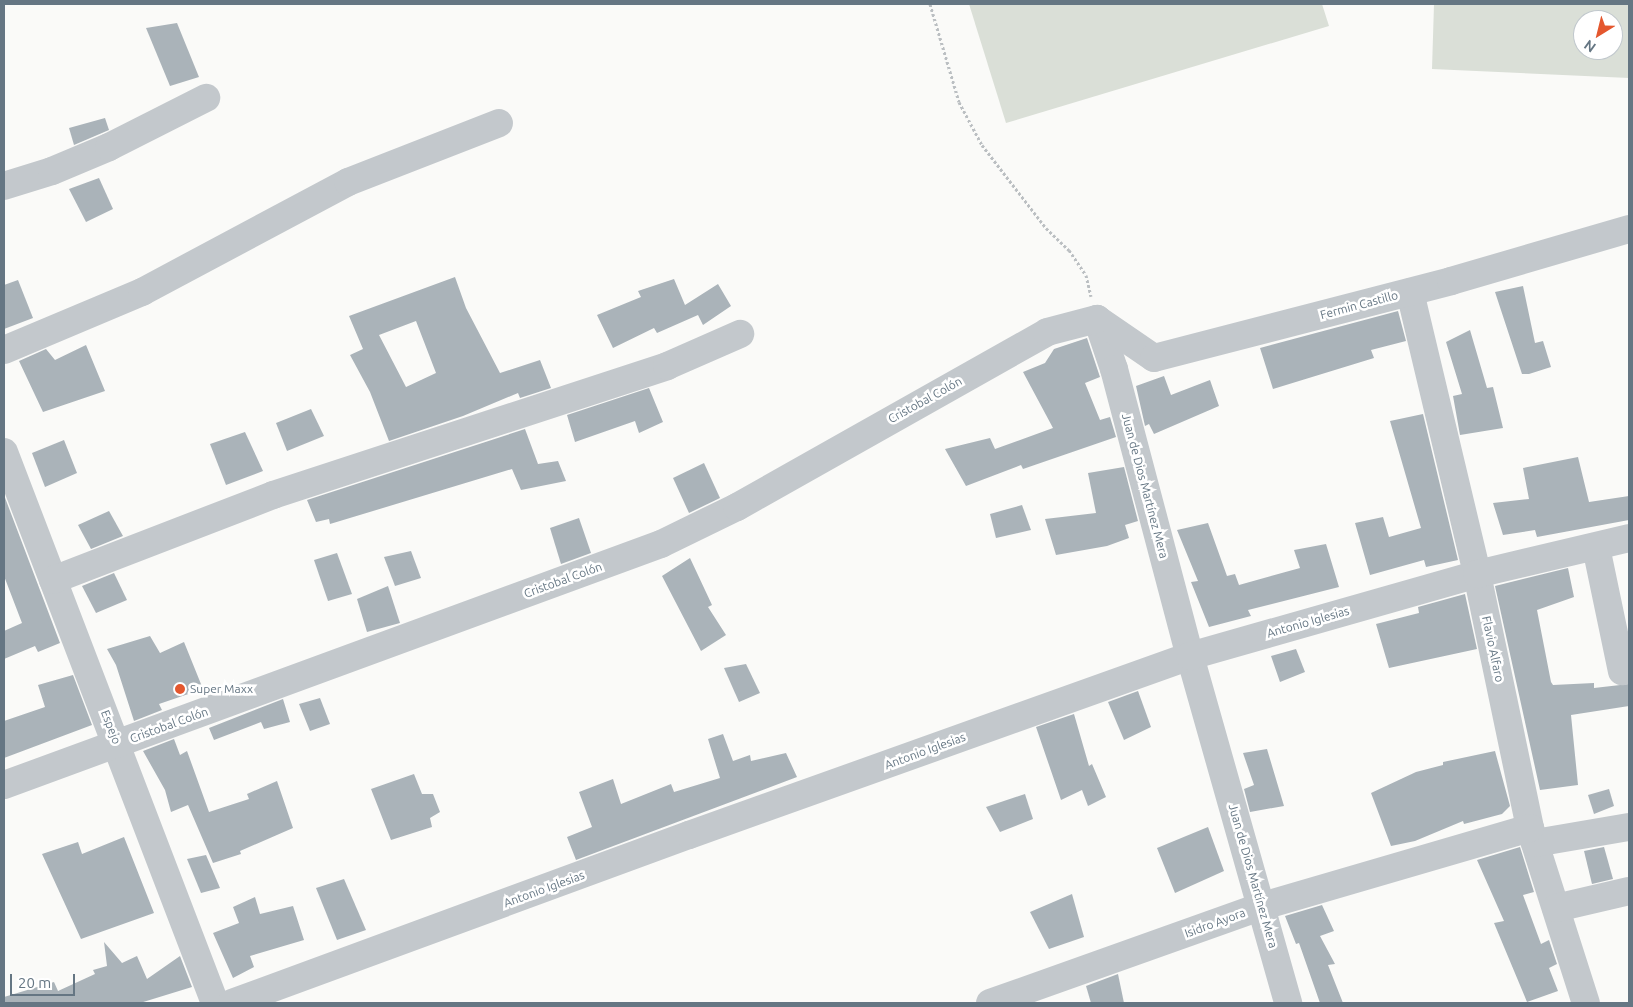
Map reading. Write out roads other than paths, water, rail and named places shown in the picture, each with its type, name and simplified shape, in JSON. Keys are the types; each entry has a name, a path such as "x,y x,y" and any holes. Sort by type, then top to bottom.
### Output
{"street":[{"path":"4,186 52,171 109,147 206,98"},
{"path":"4,350 142,292 348,182 499,123"},
{"name":"Fermin Castillo","path":"1114,370 1410,292 1629,229"},
{"name":"Flavio Alfaro","path":"1410,292 1477,574 1532,835 1586,1003"},
{"path":"1096,319 1154,358"},
{"name":"Juan de Dios Martínez Mera","path":"1096,319 1114,370 1190,656 1288,1003"},
{"name":"Cristobal Colón","path":"4,785 661,544 737,507 1047,332 1096,319"},
{"path":"53,580 273,495 667,366 740,334"},
{"name":"Espejo","path":"4,452 215,1003"},
{"name":"Antonio Iglesias","path":"232,1003 698,832 1190,656 1477,574 1629,538"},
{"path":"1596,547 1622,672"},
{"name":"Isidro Ayora","path":"1006,1000 1262,906 1532,835 1629,827"},
{"path":"1556,908 1629,891"}],"place":[{"name":"Super Maxx","path":"180,689"}]}
